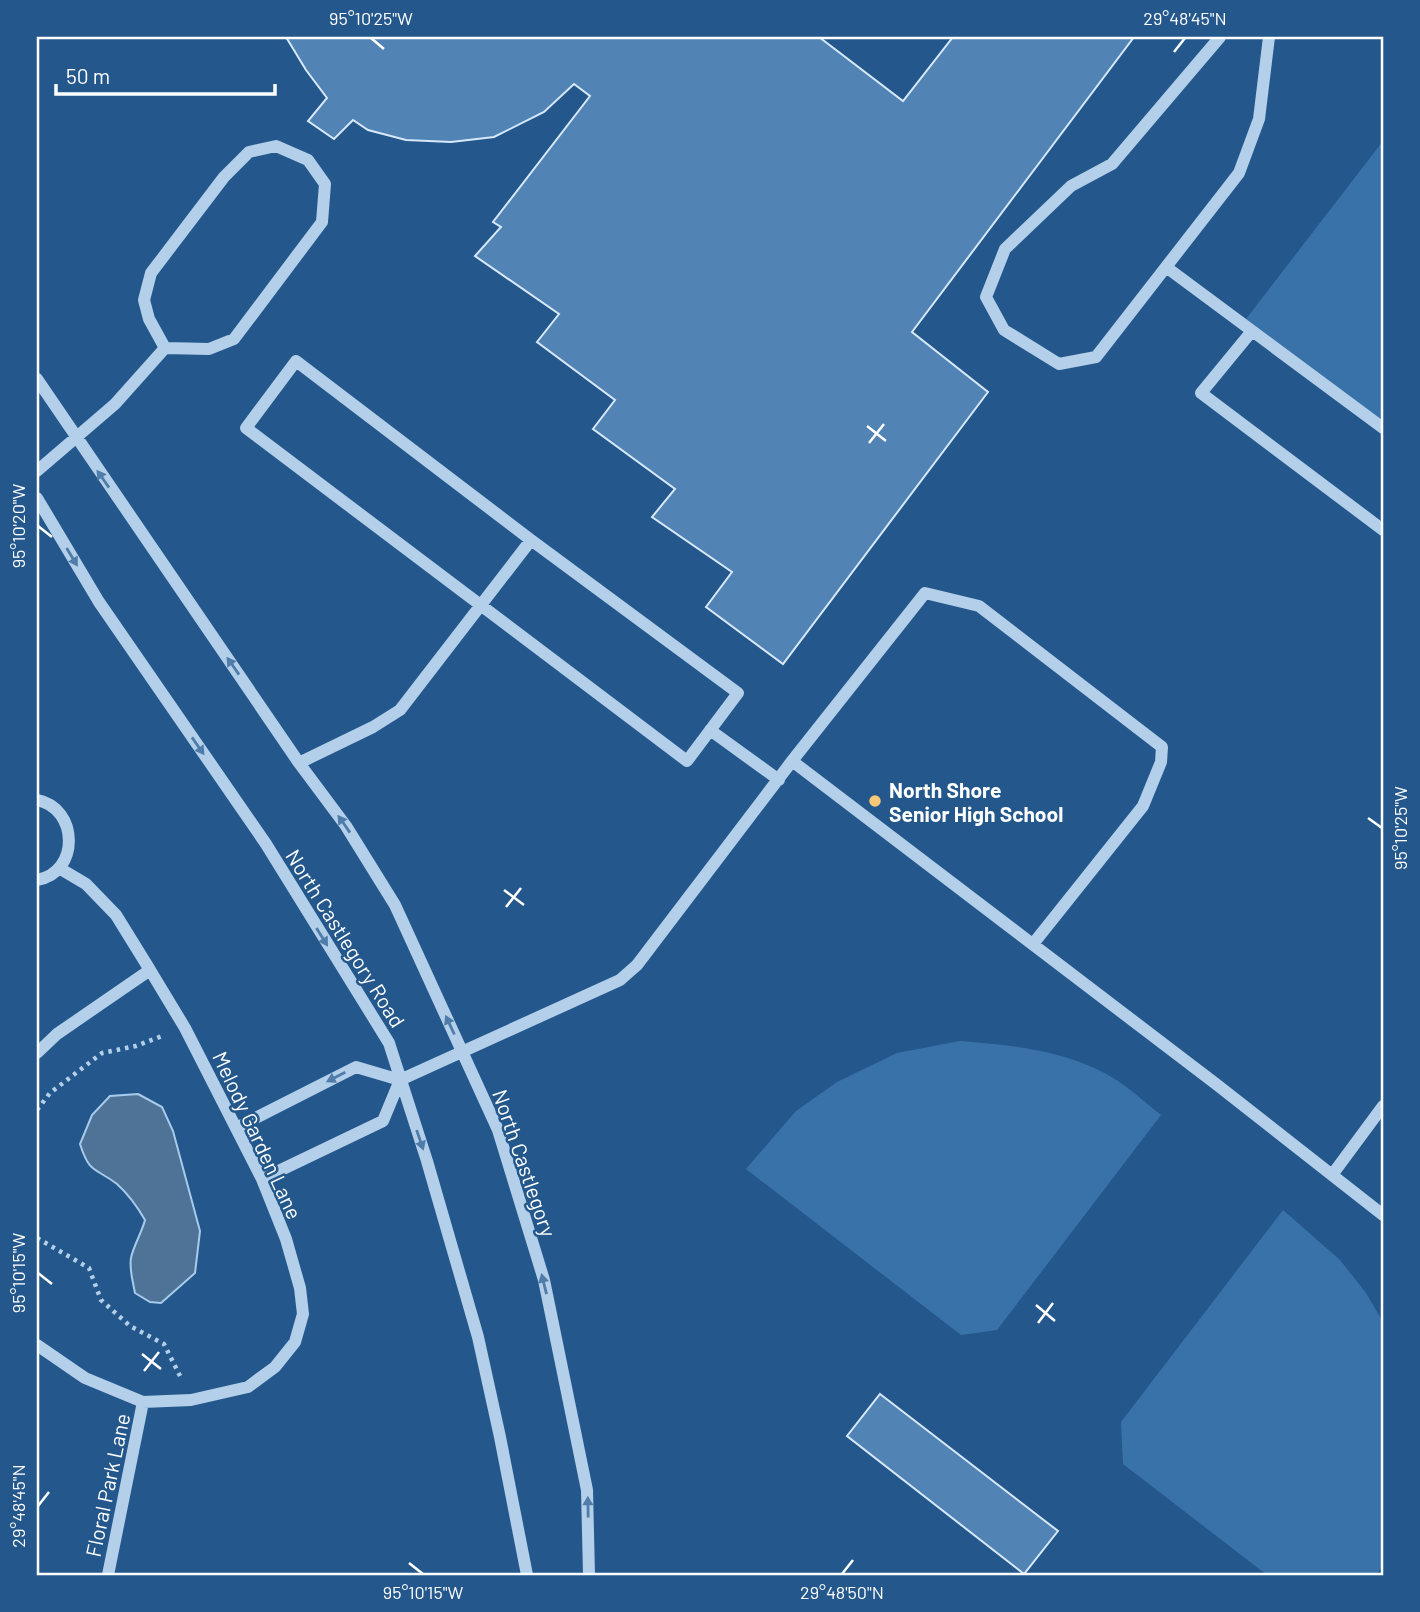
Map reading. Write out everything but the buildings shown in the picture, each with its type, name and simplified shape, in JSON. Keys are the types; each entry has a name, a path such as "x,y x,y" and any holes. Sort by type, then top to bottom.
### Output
{"street":[{"path":"1220,37 1112,164 1071,186 1005,249 986,297 1004,330 1059,364 1096,357 1239,173 1259,119 1269,37"},
{"path":"37,471 115,404 165,348 209,349 234,339 322,222 325,184 308,160 276,146 249,152 224,177 150,273 144,300 149,319 165,348"},
{"path":"1166,267 1383,428"},
{"path":"1252,331 1201,393 1383,530"},
{"path":"296,361 531,540 738,693 687,761 246,428 296,361"},
{"path":"37,379 299,763 400,710 531,540"},
{"name":"North Castlegory Road","path":"37,498 99,602 266,844 389,1043 427,1161 478,1337 527,1575"},
{"path":"236,1128 356,1067 400,1080 620,980 638,965 792,761 925,593 979,606 1162,747 1161,762 1143,806 1033,944"},
{"path":"710,730 779,780"},
{"path":"792,761 1383,1215"},
{"name":"North Castlegory","path":"299,763 346,826 395,905 498,1130 544,1280 587,1490 589,1575"},
{"path":"37,800 56,809 68,828 70,842 67,856 59,868 42,880 37,880"},
{"name":"Melody Garden Lane","path":"37,1345 85,1378 143,1402 191,1399 248,1387 275,1367 295,1342 303,1314 300,1288 286,1239 262,1179 185,1027 116,915 86,884 59,868"},
{"path":"37,1054 57,1034 150,970"},
{"path":"262,1179 383,1121 400,1080"},
{"path":"1332,1175 1383,1106"},
{"name":"Floral Park Lane","path":"108,1575 143,1402"}],"path":[{"path":"37,1110 50,1093 102,1053 136,1045 185,1027"},
{"path":"37,1237 89,1268 101,1300 130,1326 164,1344 191,1399"}],"shaded area":[{"path":"1383,141 1383,426 1246,319"},
{"path":"960,1041 1062,1056 1118,1081 1161,1115 997,1330 961,1335 746,1169 796,1111 837,1082 897,1053"},
{"path":"138,1094 162,1107 173,1131 200,1231 195,1273 161,1303 150,1302 135,1293 132,1280 131,1258 145,1220 117,1184 90,1166 80,1144 92,1115 110,1096"},
{"path":"1283,1210 1340,1260 1366,1293 1383,1322 1383,1563 1377,1575 1267,1575 1123,1464 1121,1422"}],"place":[{"name":"North Shore Senior High School","path":"875,801"}]}
